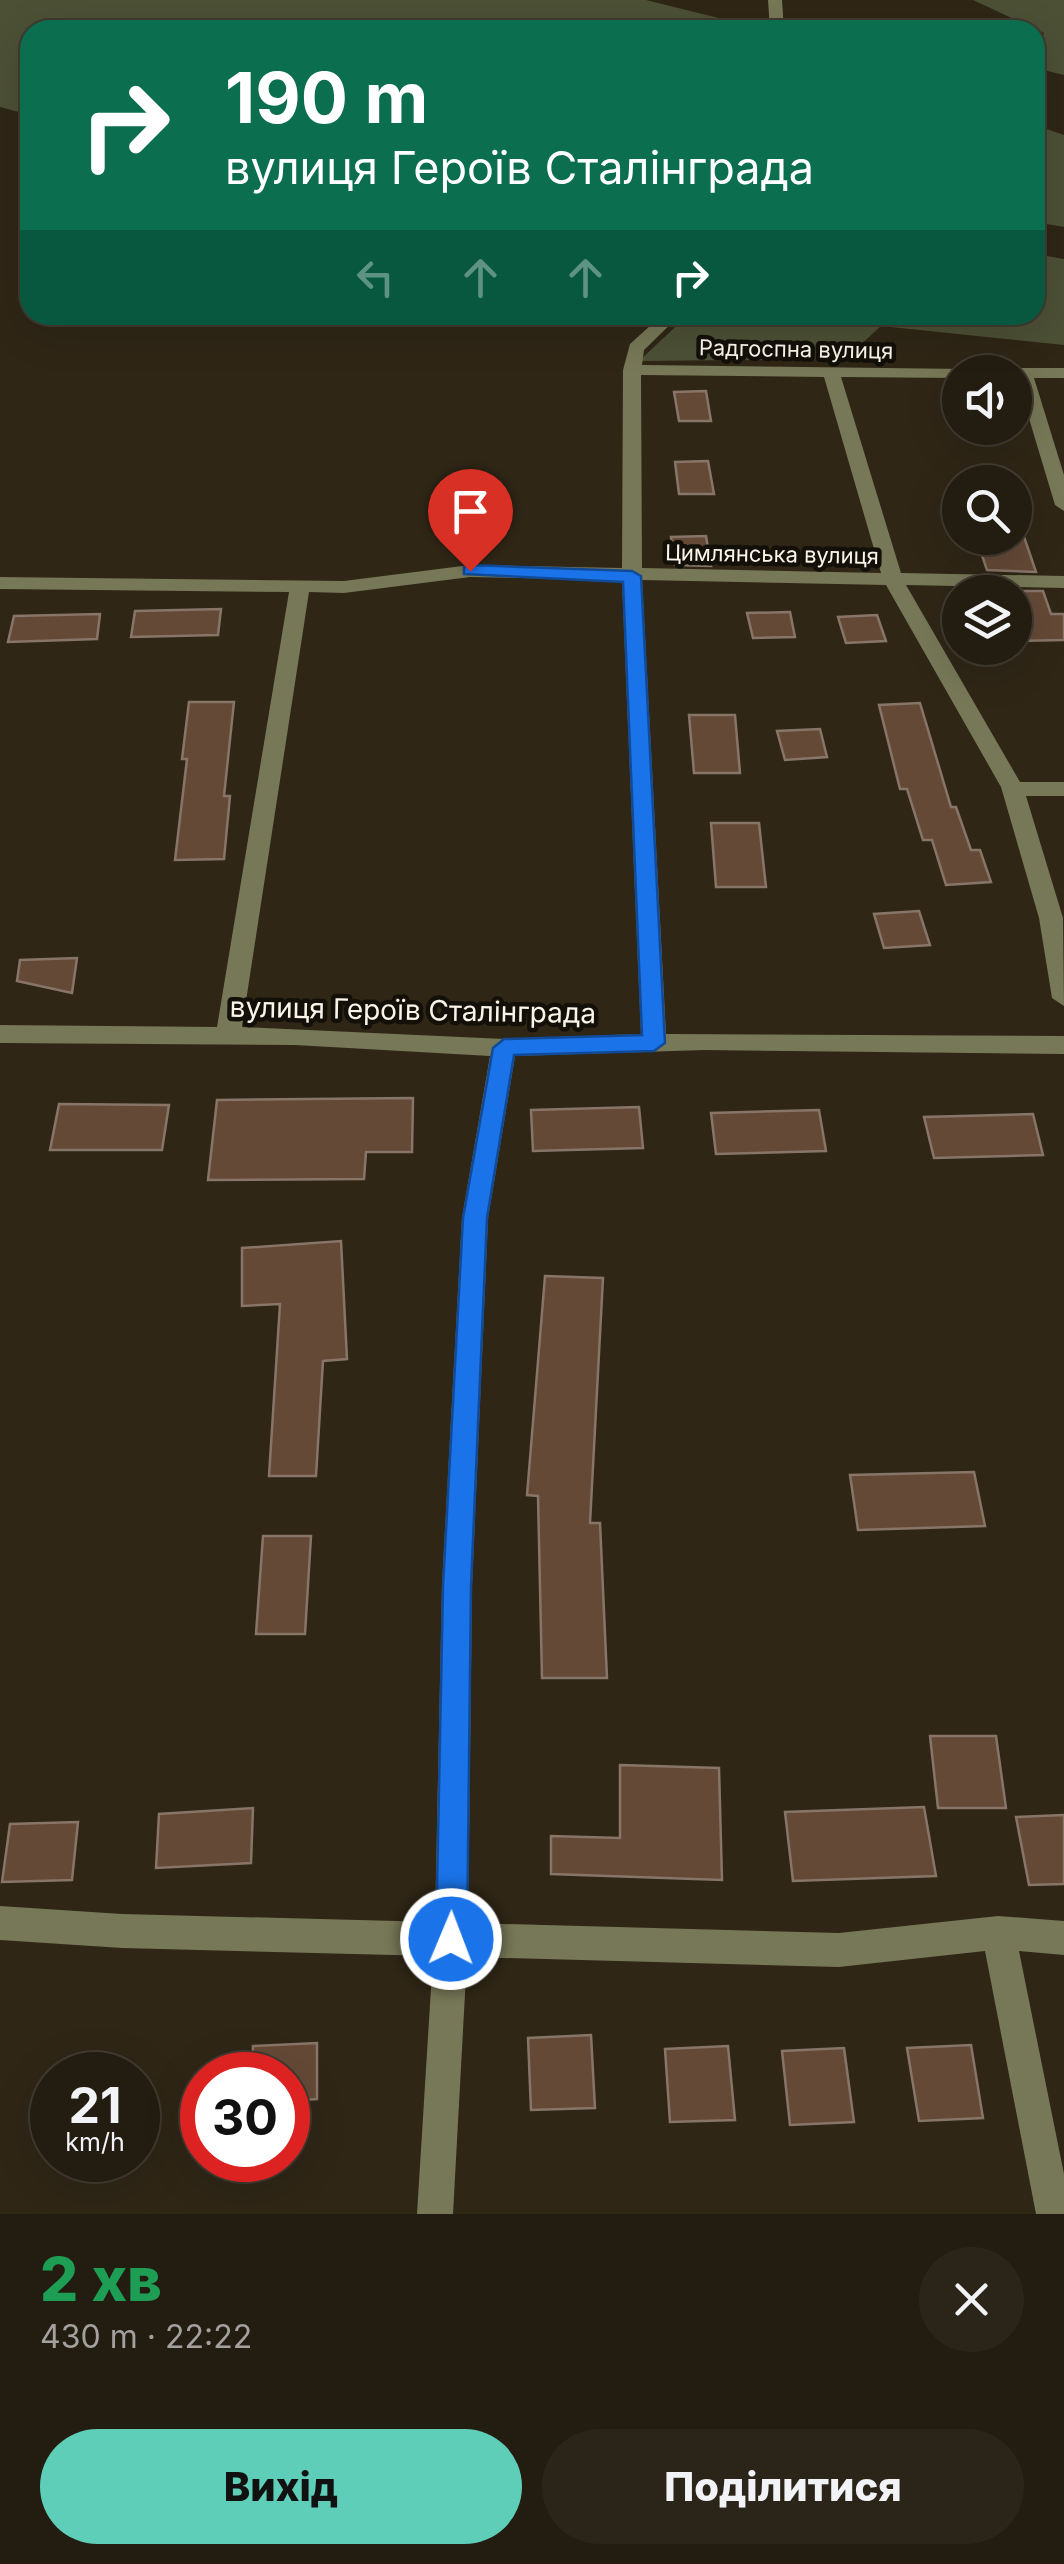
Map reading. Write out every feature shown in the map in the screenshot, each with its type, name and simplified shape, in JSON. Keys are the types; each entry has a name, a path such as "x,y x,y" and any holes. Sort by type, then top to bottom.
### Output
{"street":[{"path":"654,1043 632,576 632,370 636,348 661,325"},
{"name":"Радгоспна вулиця","path":"632,370 942,373"},
{"path":"831,372 893,580 1013,789 1052,918 1064,998"},
{"path":"1032,374 1064,374"},
{"path":"1032,410 1064,505"},
{"name":"Цимлянська вулиця","path":"0,583 344,587 470,571 1064,582"},
{"path":"228,1036 300,586"},
{"path":"1013,789 1064,790"},
{"name":"вулиця Героїв Сталінграда","path":"0,1034 228,1036 504,1048 654,1043 1064,1045"},
{"path":"435,2214 451,1939 457,1586 475,1218 504,1048"},
{"path":"0,1923 122,1931 839,1950 998,1933 1064,1938"},
{"path":"998,1933 1054,2214"}],"green space":[{"path":"0,0 646,0 727,20 20,20 20,112 0,107"},
{"path":"973,0 1064,0 1064,75 1045,70 1045,20 1016,20"},
{"path":"1045,128 1064,135 1064,227 1045,224"},
{"path":"1045,256 1064,259 1064,345 881,326 845,359 639,361 677,325 1045,325"}],"building":[{"path":"706,391 711,421 679,421 674,392"},
{"path":"708,461 714,494 679,494 675,462"},
{"path":"706,536 711,566 675,565 671,537"},
{"path":"982,555 1030,555 1036,572 987,570"},
{"path":"1032,591 1043,591 1051,614 1064,614 1064,640 1032,641"},
{"path":"221,609 218,635 131,637 135,611"},
{"path":"790,612 795,637 753,638 747,613"},
{"path":"100,614 97,639 8,642 14,616"},
{"path":"877,615 886,641 846,643 838,617"},
{"path":"189,702 234,702 224,796 230,796 224,859 175,860 187,759 182,759"},
{"path":"920,703 951,807 956,807 971,850 980,850 991,882 946,885 932,840 923,840 907,789 900,789 879,705"},
{"path":"689,715 735,715 740,773 694,773"},
{"path":"820,729 827,757 785,760 777,731"},
{"path":"711,823 759,823 766,887 716,887"},
{"path":"919,911 930,945 884,948 874,914"},
{"path":"77,958 72,993 17,981 20,960"},
{"path":"413,1098 412,1152 366,1152 364,1179 208,1180 217,1100"},
{"path":"59,1104 169,1105 162,1150 50,1150"},
{"path":"639,1107 643,1148 533,1151 531,1110"},
{"path":"819,1110 826,1151 716,1154 711,1113"},
{"path":"1033,1114 1043,1155 934,1158 924,1117"},
{"path":"341,1241 347,1359 323,1361 316,1476 269,1476 280,1304 242,1306 242,1248"},
{"path":"545,1276 603,1278 590,1523 600,1523 607,1678 542,1678 538,1496 527,1495"},
{"path":"974,1472 985,1526 858,1530 850,1475"},
{"path":"263,1536 311,1536 305,1634 256,1634"},
{"path":"930,1736 996,1736 1006,1808 938,1808"},
{"path":"620,1765 719,1768 722,1880 551,1874 551,1836 620,1838"},
{"path":"924,1807 936,1876 793,1881 785,1812"},
{"path":"253,1808 251,1863 156,1868 159,1814"},
{"path":"1064,1815 1064,1884 1029,1885 1016,1817"},
{"path":"78,1822 72,1880 2,1882 10,1824"},
{"path":"591,2035 595,2108 531,2110 528,2038"},
{"path":"317,2043 317,2099 310,2099 310,2052 253,2052 253,2046"},
{"path":"971,2045 983,2118 919,2121 907,2048"},
{"path":"728,2046 735,2120 670,2122 665,2049"},
{"path":"844,2048 854,2122 790,2125 782,2051"}],"route":[{"path":"451,1939 457,1586 475,1218 504,1048 654,1043 632,576 470,571"}]}
